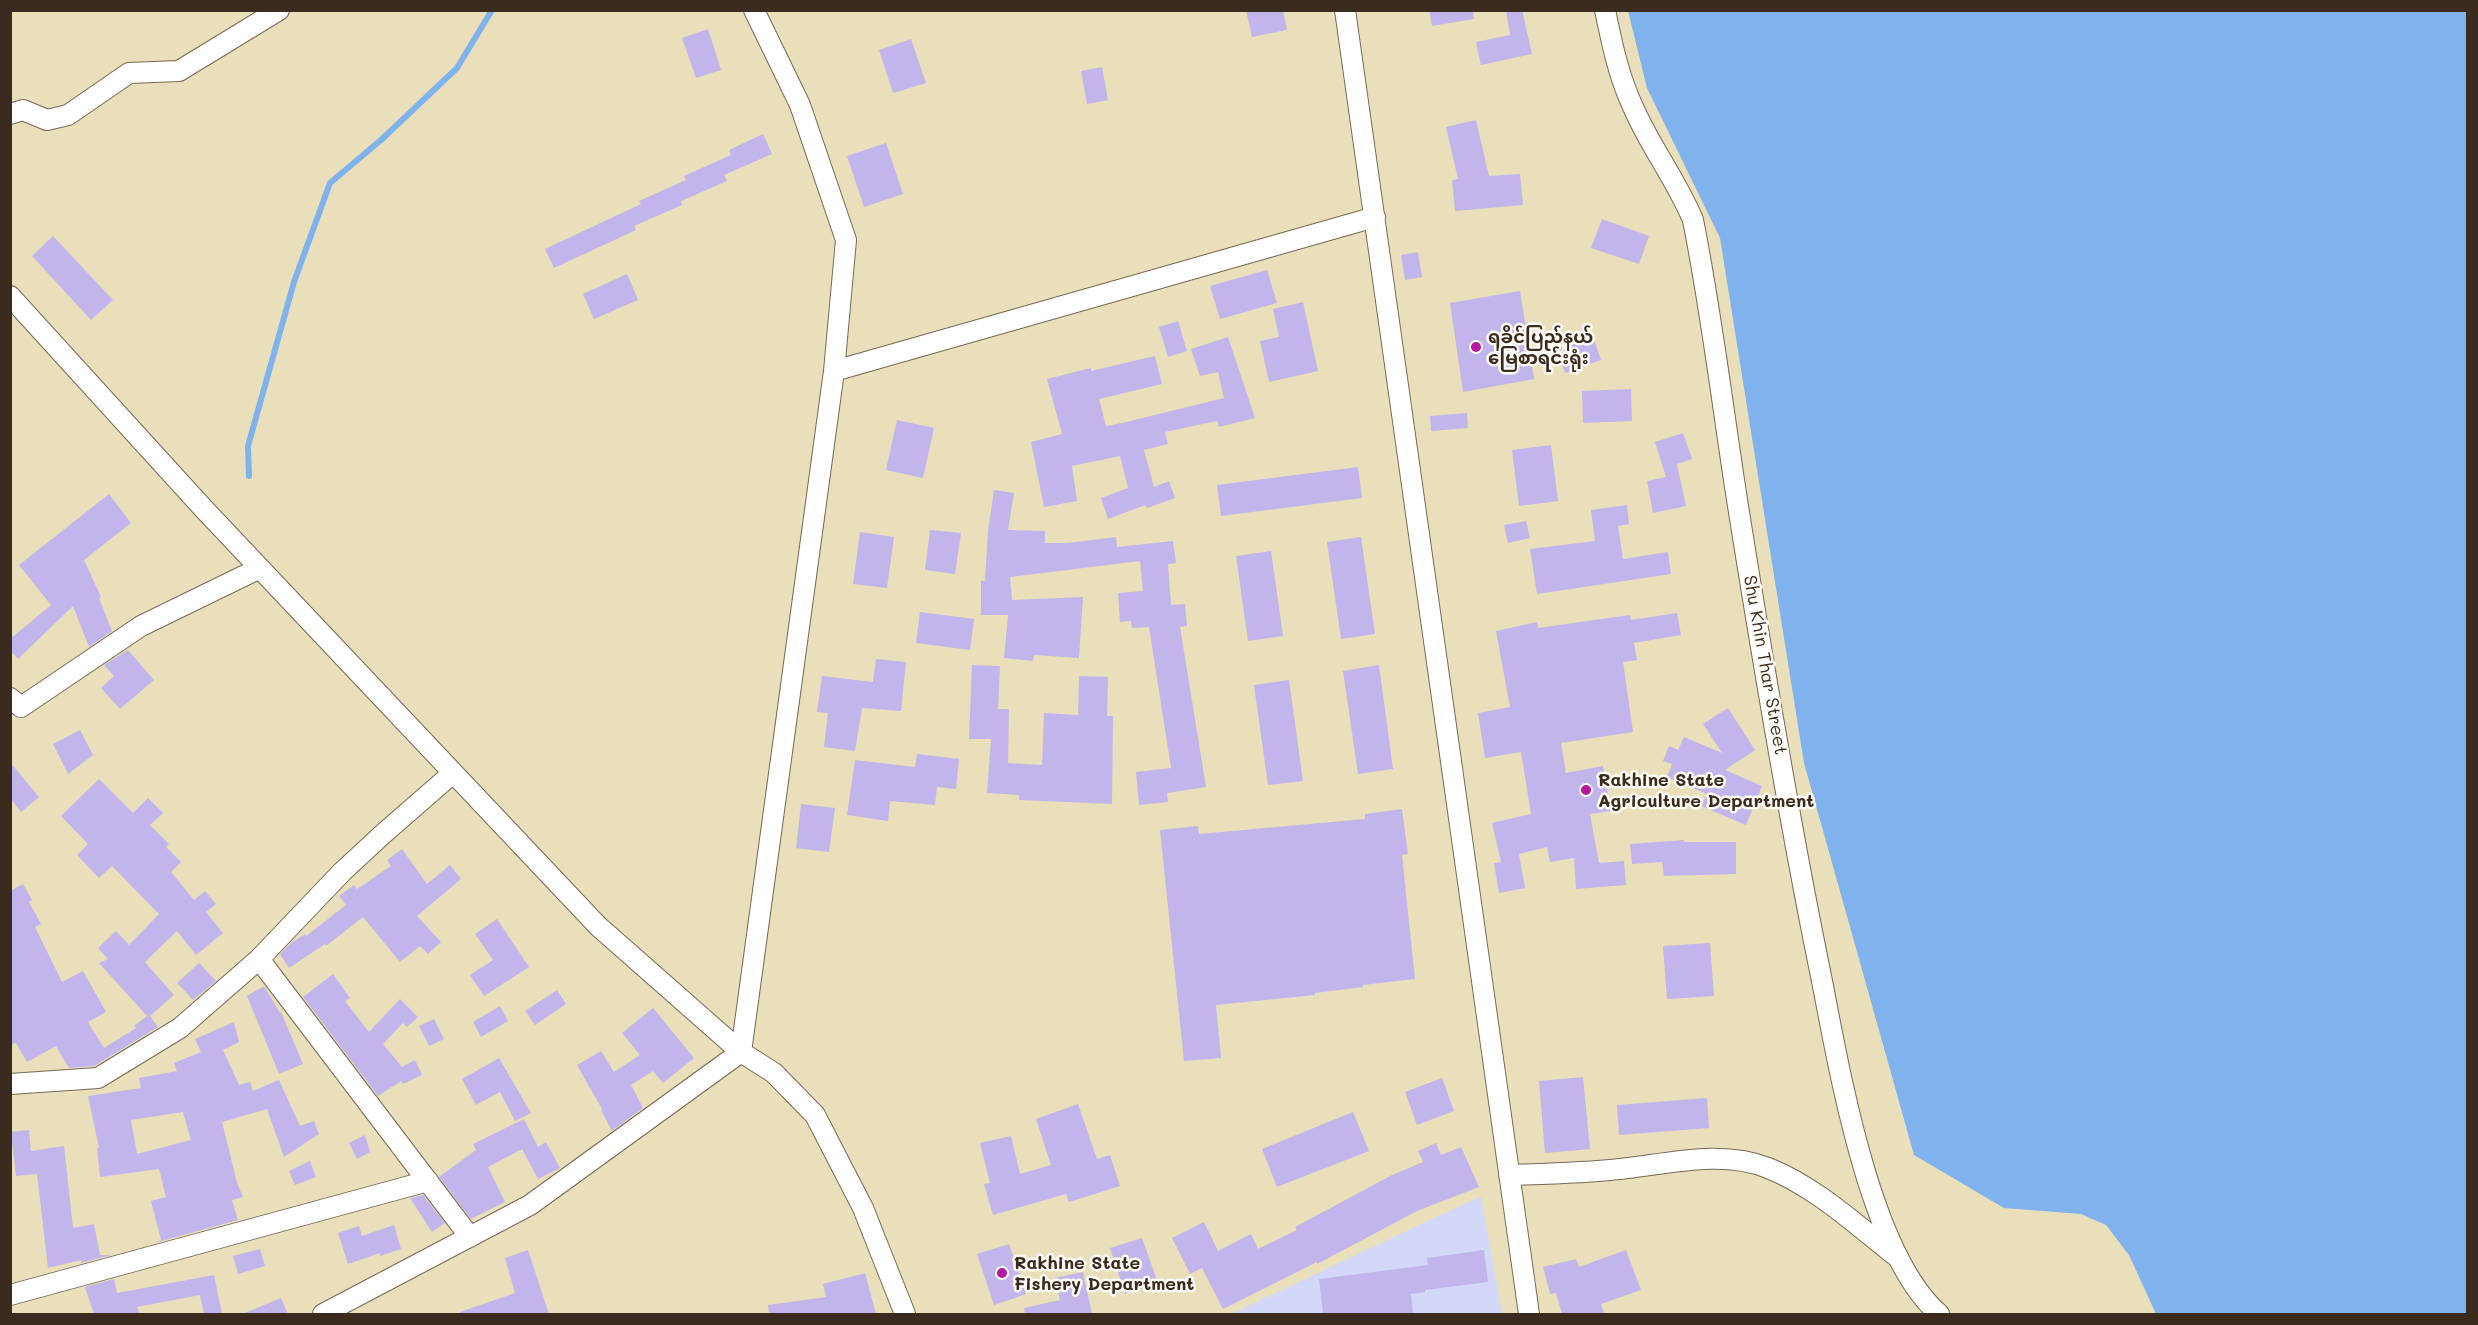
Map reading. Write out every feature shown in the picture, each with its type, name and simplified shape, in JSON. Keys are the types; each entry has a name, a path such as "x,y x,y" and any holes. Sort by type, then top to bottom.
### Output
{"street":[{"path":"10,114 23,110 47,120 68,115 129,73 179,71 279,10"},
{"path":"323,1314 530,1205 741,1052 834,371 846,240 800,105 754,10"},
{"path":"1345,10 1529,1314"},
{"name":"Shu Khin Thar Street","path":"1605,10 1622,79 1634,109 1675,181 1693,220 1738,508 1806,906 1852,1123 1870,1187 1898,1258 1911,1281 1939,1314"},
{"path":"834,371 1375,217"},
{"path":"10,296 260,568 598,926 741,1052 774,1072 815,1115 863,1208 906,1314"},
{"path":"10,698 21,707 141,626 260,568"},
{"path":"10,1084 98,1078 180,1028 259,958 342,872 453,773"},
{"path":"259,958 470,1237"},
{"path":"1509,1175 1610,1170 1670,1162 1746,1161 1769,1168 1821,1198 1898,1258"},
{"path":"10,1295 428,1181"}],"shaded area":[{"path":"1481,1196 1502,1314 1231,1314"}],"water":[{"path":"1628,11 2467,11 2467,1314 2156,1314 2129,1255 2106,1225 2081,1214 2004,1208 1914,1155 1804,763 1720,238 1647,88"}],"building":[{"path":"1246,10 1283,10 1287,30 1252,37"},
{"path":"1429,10 1473,10 1474,19 1432,26"},
{"path":"1506,10 1522,10 1532,54 1481,65 1476,42 1510,35"},
{"path":"708,29 721,70 696,78 682,38"},
{"path":"911,39 926,83 893,93 879,50"},
{"path":"1102,67 1108,100 1087,104 1081,71"},
{"path":"1476,120 1489,176 1520,174 1523,205 1455,211 1452,180 1458,179 1446,127"},
{"path":"763,134 772,154 724,175 727,181 681,201 682,205 634,226 636,230 554,268 545,249 641,204 639,201 686,180 684,176 731,155 729,150"},
{"path":"886,143 903,194 864,207 847,156"},
{"path":"1602,219 1649,236 1639,264 1591,248"},
{"path":"53,236 113,300 91,320 32,256"},
{"path":"1418,252 1422,277 1405,280 1401,255"},
{"path":"1267,270 1277,303 1220,319 1210,286"},
{"path":"627,274 638,300 594,319 583,294"},
{"path":"1520,291 1534,379 1463,392 1450,303"},
{"path":"1303,302 1318,371 1269,382 1260,341 1279,337 1273,309"},
{"path":"1178,321 1187,351 1168,357 1159,327"},
{"path":"1228,337 1255,418 1219,427 1217,421 1165,432 1168,444 1144,450 1154,487 1169,481 1175,498 1147,508 1145,505 1108,519 1101,498 1128,488 1120,456 1072,466 1077,501 1044,507 1031,442 1062,434 1047,379 1155,356 1162,384 1099,399 1106,426 1122,423 1224,398 1218,372 1200,376 1191,349"},
{"path":"1593,337 1601,360 1565,373 1557,349"},
{"path":"1631,389 1632,421 1583,423 1582,391"},
{"path":"1467,413 1468,428 1431,431 1430,416"},
{"path":"897,420 934,428 923,478 886,470"},
{"path":"1683,433 1692,459 1677,464 1686,506 1653,513 1647,481 1666,477 1655,442"},
{"path":"1551,445 1558,501 1519,506 1512,450"},
{"path":"1358,467 1362,498 1221,516 1217,485"},
{"path":"994,490 1014,493 1008,530 1045,531 1045,543 1068,543 1116,537 1117,547 1173,541 1176,563 1168,564 1171,605 1185,604 1187,626 1180,627 1206,787 1167,793 1168,802 1139,805 1136,772 1171,768 1149,627 1132,628 1131,621 1120,622 1118,593 1143,591 1140,561 1010,577 1012,600 1083,597 1079,658 1034,655 1033,661 1004,658 1008,615 981,615 981,581 985,581 988,531"},
{"path":"109,494 131,523 84,560 101,597 99,598 112,631 89,647 73,606 18,659 10,650 10,639 51,605 19,565"},
{"path":"1627,505 1629,524 1618,526 1623,559 1668,552 1671,574 1537,594 1530,549 1595,541 1591,510"},
{"path":"1526,521 1530,538 1508,543 1504,525"},
{"path":"930,530 961,533 955,574 925,570"},
{"path":"860,532 894,537 887,588 853,584"},
{"path":"1361,537 1375,634 1341,639 1327,542"},
{"path":"1271,551 1283,636 1248,641 1236,556"},
{"path":"920,612 974,619 970,650 916,643"},
{"path":"1677,613 1681,635 1634,643 1637,660 1623,662 1633,732 1561,743 1566,773 1603,766 1611,811 1590,814 1599,863 1624,861 1626,885 1576,889 1574,858 1550,862 1547,847 1519,854 1525,888 1499,893 1494,863 1501,862 1492,823 1531,814 1521,752 1485,758 1478,713 1510,707 1496,631 1537,622 1538,628 1630,615 1631,620"},
{"path":"128,650 154,680 120,709 101,688 114,676 104,665"},
{"path":"876,659 906,662 901,711 862,708 855,751 824,747 828,713 817,712 822,676 873,682"},
{"path":"972,665 1000,666 998,709 1009,709 1008,763 1042,765 1044,713 1078,715 1079,676 1108,677 1107,716 1113,716 1112,804 1019,800 1019,795 987,793 991,739 969,739"},
{"path":"1379,665 1393,769 1358,774 1343,671"},
{"path":"1289,680 1303,781 1268,785 1254,685"},
{"path":"1728,708 1755,750 1725,770 1762,786 1746,825 1701,806 1707,794 1667,777 1672,764 1663,761 1669,746 1678,750 1684,737 1722,753 1703,724"},
{"path":"80,730 93,755 68,774 53,744"},
{"path":"917,754 959,759 956,789 937,787 935,805 890,801 888,821 847,815 855,760 915,767"},
{"path":"10,762 39,797 21,812 10,798"},
{"path":"99,779 133,813 148,798 163,813 150,825 169,844 166,847 181,862 171,872 194,900 205,891 216,904 206,912 223,933 196,955 177,931 145,962 174,995 150,1016 158,1027 94,1066 69,1068 56,1046 27,1062 16,1043 10,1045 10,891 23,884 32,900 29,902 41,924 35,927 62,982 83,971 106,1012 88,1022 104,1048 136,1028 134,1026 147,1016 99,963 108,959 98,948 116,931 129,945 159,914 112,866 99,878 77,855 88,844 61,816"},
{"path":"801,804 835,808 829,852 796,848"},
{"path":"1402,809 1408,854 1402,855 1415,979 1363,985 1363,987 1315,993 1315,995 1216,1005 1221,1058 1184,1061 1160,830 1198,826 1199,834 1365,819 1365,814"},
{"path":"1684,840 1684,842 1736,842 1736,874 1664,876 1662,862 1632,864 1630,844"},
{"path":"402,849 427,884 450,865 461,879 417,916 441,942 428,954 420,946 400,962 363,917 326,946 325,944 289,968 280,954 290,944 305,934 306,936 346,905 339,896 354,885 357,889 391,866 387,860"},
{"path":"497,919 529,967 484,996 470,975 493,960 475,934"},
{"path":"1710,943 1714,996 1667,999 1663,946"},
{"path":"199,963 216,981 193,1000 177,983"},
{"path":"333,974 350,998 345,1001 369,1032 400,999 418,1017 407,1027 403,1023 383,1044 402,1067 415,1060 422,1075 403,1084 401,1081 378,1096 303,997"},
{"path":"264,986 281,1012 303,1064 279,1074 247,996"},
{"path":"557,990 566,1004 535,1025 525,1011"},
{"path":"500,1006 508,1021 481,1037 473,1022"},
{"path":"653,1008 694,1058 663,1083 653,1071 631,1085 643,1108 612,1131 577,1065 601,1051 614,1072 640,1055 622,1033"},
{"path":"434,1019 444,1039 429,1046 419,1026"},
{"path":"234,1022 239,1042 223,1050 239,1085 250,1082 253,1091 279,1080 300,1126 314,1121 319,1134 284,1157 267,1109 222,1122 237,1183 243,1197 232,1200 238,1220 154,1243 161,1240 151,1201 166,1197 159,1169 100,1177 97,1148 99,1148 88,1096 141,1088 139,1078 177,1071 174,1063 201,1052 195,1039","holes":["183,1112 191,1140 137,1154 131,1120"]},
{"path":"499,1058 531,1113 515,1121 500,1092 476,1105 462,1079"},
{"path":"1583,1077 1590,1149 1545,1153 1539,1081"},
{"path":"1442,1078 1454,1111 1417,1125 1405,1092"},
{"path":"1707,1098 1709,1128 1619,1135 1617,1105"},
{"path":"1078,1104 1097,1159 1110,1155 1120,1186 1069,1202 1066,1194 993,1215 984,1184 990,1183 980,1143 1011,1136 1020,1174 1051,1165 1036,1119"},
{"path":"1353,1112 1369,1151 1277,1187 1262,1149"},
{"path":"524,1119 538,1147 546,1142 560,1168 538,1179 522,1149 488,1167 505,1202 471,1219 439,1177 476,1150 473,1144"},
{"path":"29,1130 31,1151 64,1146 73,1228 94,1224 100,1255 111,1255 48,1268 37,1174 16,1176 11,1132"},
{"path":"365,1135 370,1152 357,1159 349,1143"},
{"path":"1436,1143 1441,1155 1461,1147 1479,1187 1417,1211 1317,1264 1317,1262 1223,1309 1202,1268 1190,1274 1172,1238 1204,1222 1218,1251 1251,1234 1258,1249 1297,1230 1295,1227 1390,1176 1423,1162 1418,1151"},
{"path":"310,1161 316,1177 295,1185 289,1171"},
{"path":"423,1195 445,1223 432,1232 410,1198"},
{"path":"394,1225 401,1249 380,1256 380,1253 348,1264 338,1233 359,1226 362,1236"},
{"path":"1142,1238 1158,1283 1125,1294 1110,1248"},
{"path":"1009,1244 1026,1294 994,1305 977,1254"},
{"path":"260,1249 265,1266 238,1274 233,1256"},
{"path":"528,1250 549,1314 461,1314 460,1312 515,1293 505,1258"},
{"path":"1484,1250 1488,1282 1411,1294 1413,1314 1323,1314 1319,1279 1428,1265 1427,1258"},
{"path":"1626,1250 1641,1290 1601,1304 1604,1314 1562,1314 1556,1293 1550,1294 1543,1267 1576,1259 1579,1267"},
{"path":"1083,1272 1092,1314 1025,1314 1024,1308 1060,1300 1055,1278"},
{"path":"865,1273 876,1314 769,1314 768,1305 826,1297 823,1284"},
{"path":"214,1275 222,1314 204,1314 200,1295 137,1307 140,1314 94,1314 85,1287 114,1279 117,1293"},
{"path":"281,1298 288,1314 242,1314"}],"waterway":[{"path":"249,476 248,446 294,282 330,183 381,140 457,68 492,10"}],"place":[{"name":"ရခိုင်ပြည်နယ် မြေစာရင်းရုံး","path":"1476,347"},
{"name":"Rakhine State Agriculture Department","path":"1586,790"},
{"name":"Rakhine State Fishery Department","path":"1002,1273"}]}
